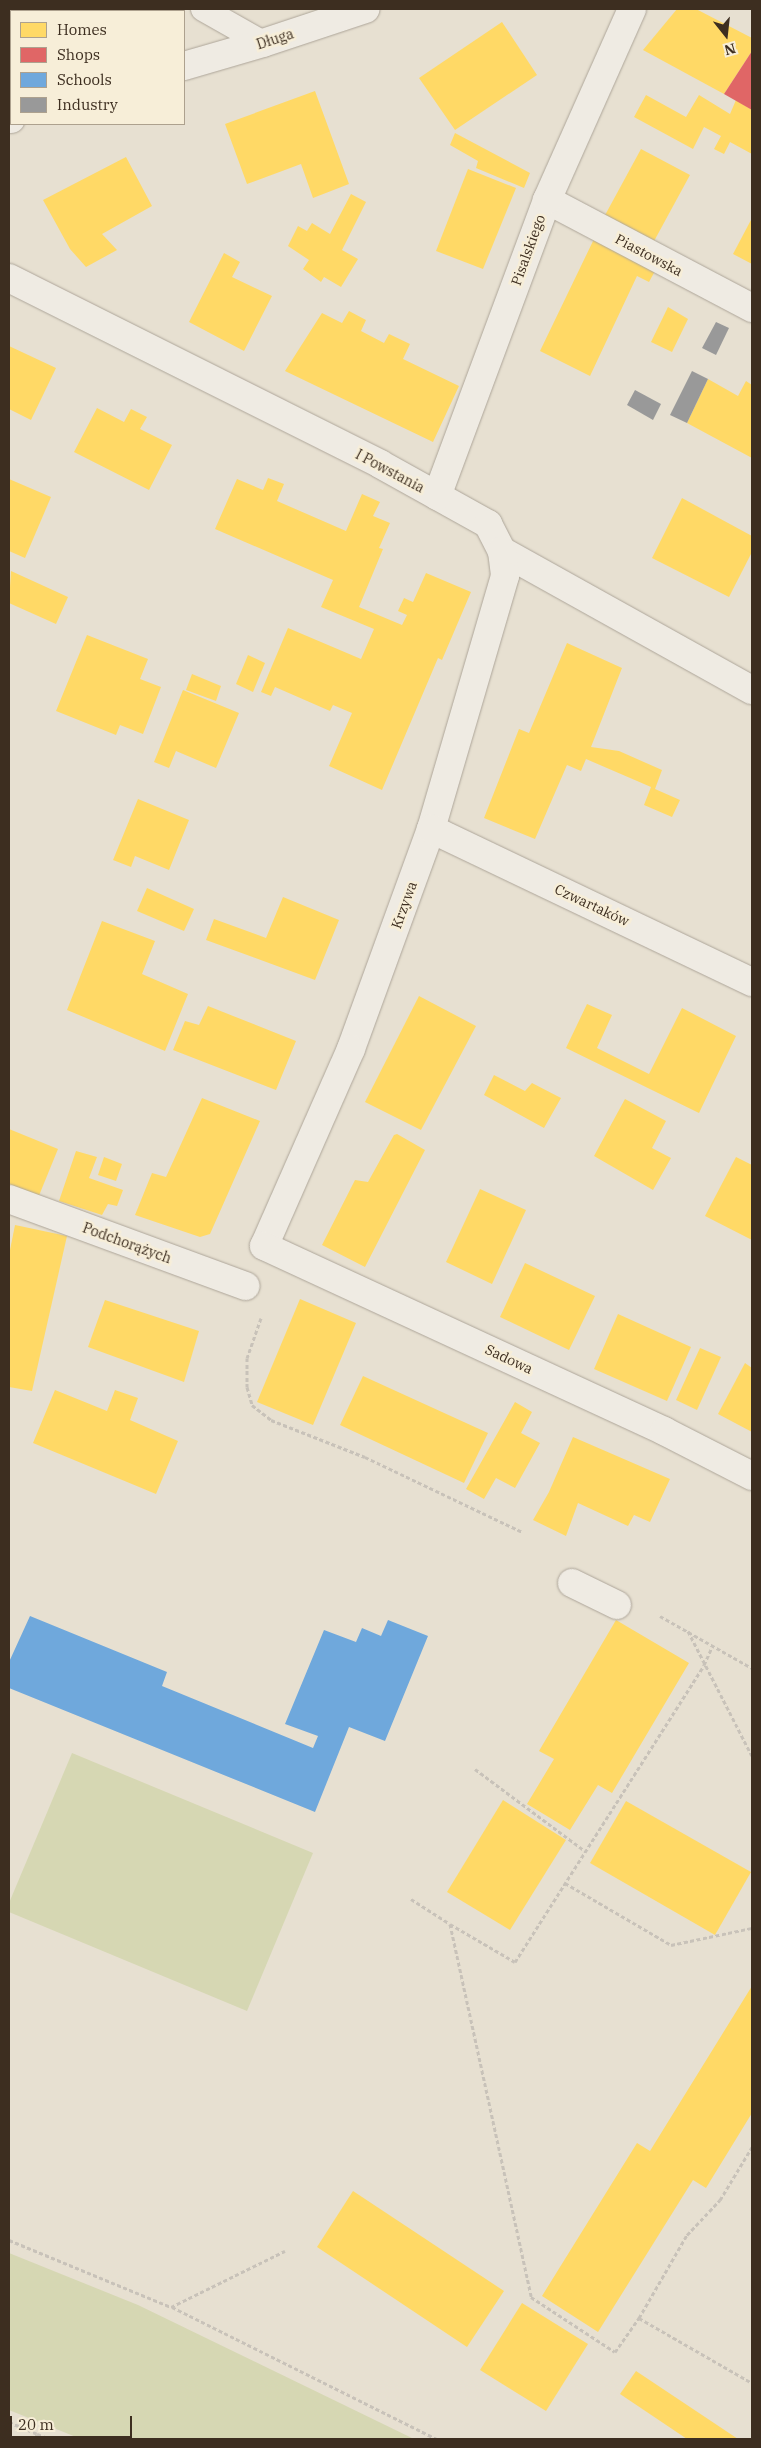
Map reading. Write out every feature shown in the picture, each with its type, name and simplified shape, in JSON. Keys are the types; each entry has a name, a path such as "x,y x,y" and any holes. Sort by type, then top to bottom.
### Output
{"street":[{"name":"Długa","path":"185,66 263,43 364,9"},
{"name":"Pisalskiego","path":"437,496 547,200 632,9"},
{"name":"Piastowska","path":"547,200 752,308"},
{"name":"I Powstania","path":"9,278 380,464 488,524 502,551"},
{"path":"502,551 752,690"},
{"name":"Krzywa","path":"264,1246 351,1049 431,829 505,576 502,551"},
{"name":"Czwartaków","path":"431,829 752,982"},
{"name":"Podchorążych","path":"9,1199 246,1286"},
{"name":"Sadowa","path":"264,1246 664,1430 752,1476"},
{"path":"572,1583 617,1605"}],"lane":[{"path":"203,9 263,43"}],"path":[{"path":"263,1312 247,1358 247,1387 252,1404 271,1420 365,1457 522,1532"},
{"path":"660,1616 752,1668"},
{"path":"688,1631 752,1756"},
{"path":"411,1899 516,1962 704,1665 713,1645"},
{"path":"475,1769 585,1851"},
{"path":"566,1883 671,1945 752,1928"},
{"path":"450,1924 530,2297 615,2352 639,2318 687,2235 720,2200 752,2147"},
{"path":"9,2240 171,2306 437,2439"},
{"path":"171,2306 285,2251"},
{"path":"639,2318 752,2383"},
{"path":"9,2422 50,2439"},
{"path":"35,2439 37,2434"}],"green space":[{"path":"72,1753 313,1853 247,2011 9,1912 9,1903"},
{"path":"9,2253 138,2305 414,2439 81,2439 9,2410"}],"building: Homes":[{"path":"9,9 38,9 10,10 9,50"},
{"path":"677,9 696,9 752,38 752,51 724,94 643,50"},
{"path":"502,22 537,75 455,130 419,78"},
{"path":"315,91 349,184 313,198 301,164 247,184 225,124"},
{"path":"646,95 686,117 699,95 730,114 736,100 752,110 752,154 730,142 724,154 714,149 721,136 704,127 693,149 634,117"},
{"path":"455,133 530,173 524,188 476,168 478,161 450,145"},
{"path":"641,149 690,175 653,243 604,217"},
{"path":"126,157 152,206 102,234 117,250 86,267 70,249 43,200"},
{"path":"468,169 516,188 483,269 436,251"},
{"path":"351,194 366,202 342,250 358,259 341,287 324,277 321,282 303,269 309,260 288,246 298,226 307,231 312,223 330,234"},
{"path":"752,218 752,264 733,254"},
{"path":"594,239 655,271 649,282 637,276 590,376 540,351"},
{"path":"224,253 240,262 232,277 272,296 244,351 189,322"},
{"path":"668,307 688,319 672,352 651,342"},
{"path":"349,311 366,320 361,331 384,343 389,334 410,344 403,359 459,386 433,442 285,371 322,313 342,323"},
{"path":"9,346 56,368 31,420 9,409"},
{"path":"708,379 738,396 746,381 752,385 752,458 687,423"},
{"path":"97,408 124,422 131,409 147,417 140,429 172,445 149,490 74,452"},
{"path":"268,478 284,484 277,501 346,531 362,494 380,502 373,516 390,523 379,548 383,549 359,607 402,625 407,615 398,611 404,598 413,602 426,573 471,592 442,660 438,658 382,790 329,766 352,713 333,705 330,711 275,687 271,696 261,692 288,628 361,659 374,629 321,607 333,580 215,529 237,479 263,490"},
{"path":"9,479 51,497 25,558 9,551"},
{"path":"682,498 752,536 752,552 729,597 652,558"},
{"path":"11,571 68,597 56,624 9,603"},
{"path":"87,635 148,659 140,679 161,687 143,734 120,725 116,735 56,711"},
{"path":"567,643 622,668 591,747 619,751 662,770 655,789 680,800 672,817 644,805 651,787 586,759 581,771 567,765 535,839 484,818 519,729 529,733"},
{"path":"248,655 265,663 253,692 236,684"},
{"path":"192,674 221,686 216,701 186,690"},
{"path":"183,690 239,713 216,768 176,751 169,768 154,762"},
{"path":"138,799 189,820 169,870 135,856 131,867 113,860"},
{"path":"147,888 194,909 184,931 137,911"},
{"path":"283,897 339,920 315,980 206,940 214,919 266,938"},
{"path":"102,921 155,941 142,974 188,994 165,1051 67,1010"},
{"path":"419,996 476,1026 421,1130 365,1102"},
{"path":"587,1004 612,1015 597,1048 649,1074 682,1008 736,1036 699,1113 566,1048"},
{"path":"208,1006 296,1041 276,1090 173,1050 185,1021 199,1025"},
{"path":"494,1075 525,1091 532,1083 561,1098 544,1128 484,1095"},
{"path":"202,1098 260,1121 210,1234 200,1237 135,1215 152,1173 166,1177"},
{"path":"625,1099 666,1121 652,1148 671,1158 653,1190 594,1156"},
{"path":"9,1129 58,1149 38,1198 9,1186"},
{"path":"397,1134 425,1150 365,1267 322,1245 355,1180 368,1182 394,1135"},
{"path":"76,1151 97,1157 89,1178 123,1190 117,1206 108,1204 102,1215 59,1201"},
{"path":"104,1157 122,1164 116,1181 98,1175"},
{"path":"736,1157 752,1165 752,1240 705,1216"},
{"path":"480,1189 526,1210 492,1284 446,1262"},
{"path":"15,1225 67,1236 32,1391 9,1387 9,1255"},
{"path":"525,1263 595,1296 569,1350 500,1317"},
{"path":"300,1299 356,1323 313,1425 257,1402"},
{"path":"105,1300 199,1331 184,1382 88,1347"},
{"path":"618,1314 691,1347 667,1401 594,1369"},
{"path":"700,1348 721,1357 697,1410 676,1400"},
{"path":"745,1363 752,1368 752,1432 718,1414"},
{"path":"363,1376 488,1433 464,1483 340,1425"},
{"path":"55,1390 107,1411 115,1390 138,1398 130,1420 178,1441 156,1494 33,1443"},
{"path":"515,1402 532,1412 521,1433 540,1443 515,1488 496,1478 484,1499 466,1489"},
{"path":"573,1437 670,1479 650,1522 634,1515 628,1526 578,1503 566,1536 533,1520 549,1492"},
{"path":"616,1620 689,1663 612,1793 598,1785 570,1830 527,1804 554,1759 539,1751"},
{"path":"503,1800 566,1840 510,1930 447,1892"},
{"path":"626,1801 751,1872 715,1935 590,1863"},
{"path":"752,1986 752,2113 706,2188 693,2180 598,2332 542,2296 637,2143 650,2151"},
{"path":"353,2191 504,2291 467,2347 317,2247"},
{"path":"522,2303 588,2344 546,2411 480,2370"},
{"path":"636,2371 738,2439 687,2439 620,2394"}],"building: Shops":[{"path":"752,51 752,110 724,94"}],"building: Schools":[{"path":"30,1616 167,1672 162,1686 313,1748 318,1736 285,1724 324,1630 356,1642 362,1628 381,1636 388,1620 428,1636 385,1741 349,1727 315,1812 9,1688 9,1662"}],"building: Industry":[{"path":"716,322 729,328 716,355 702,348"},
{"path":"692,371 708,379 687,423 670,415"},
{"path":"635,390 661,404 653,420 627,405"}]}
